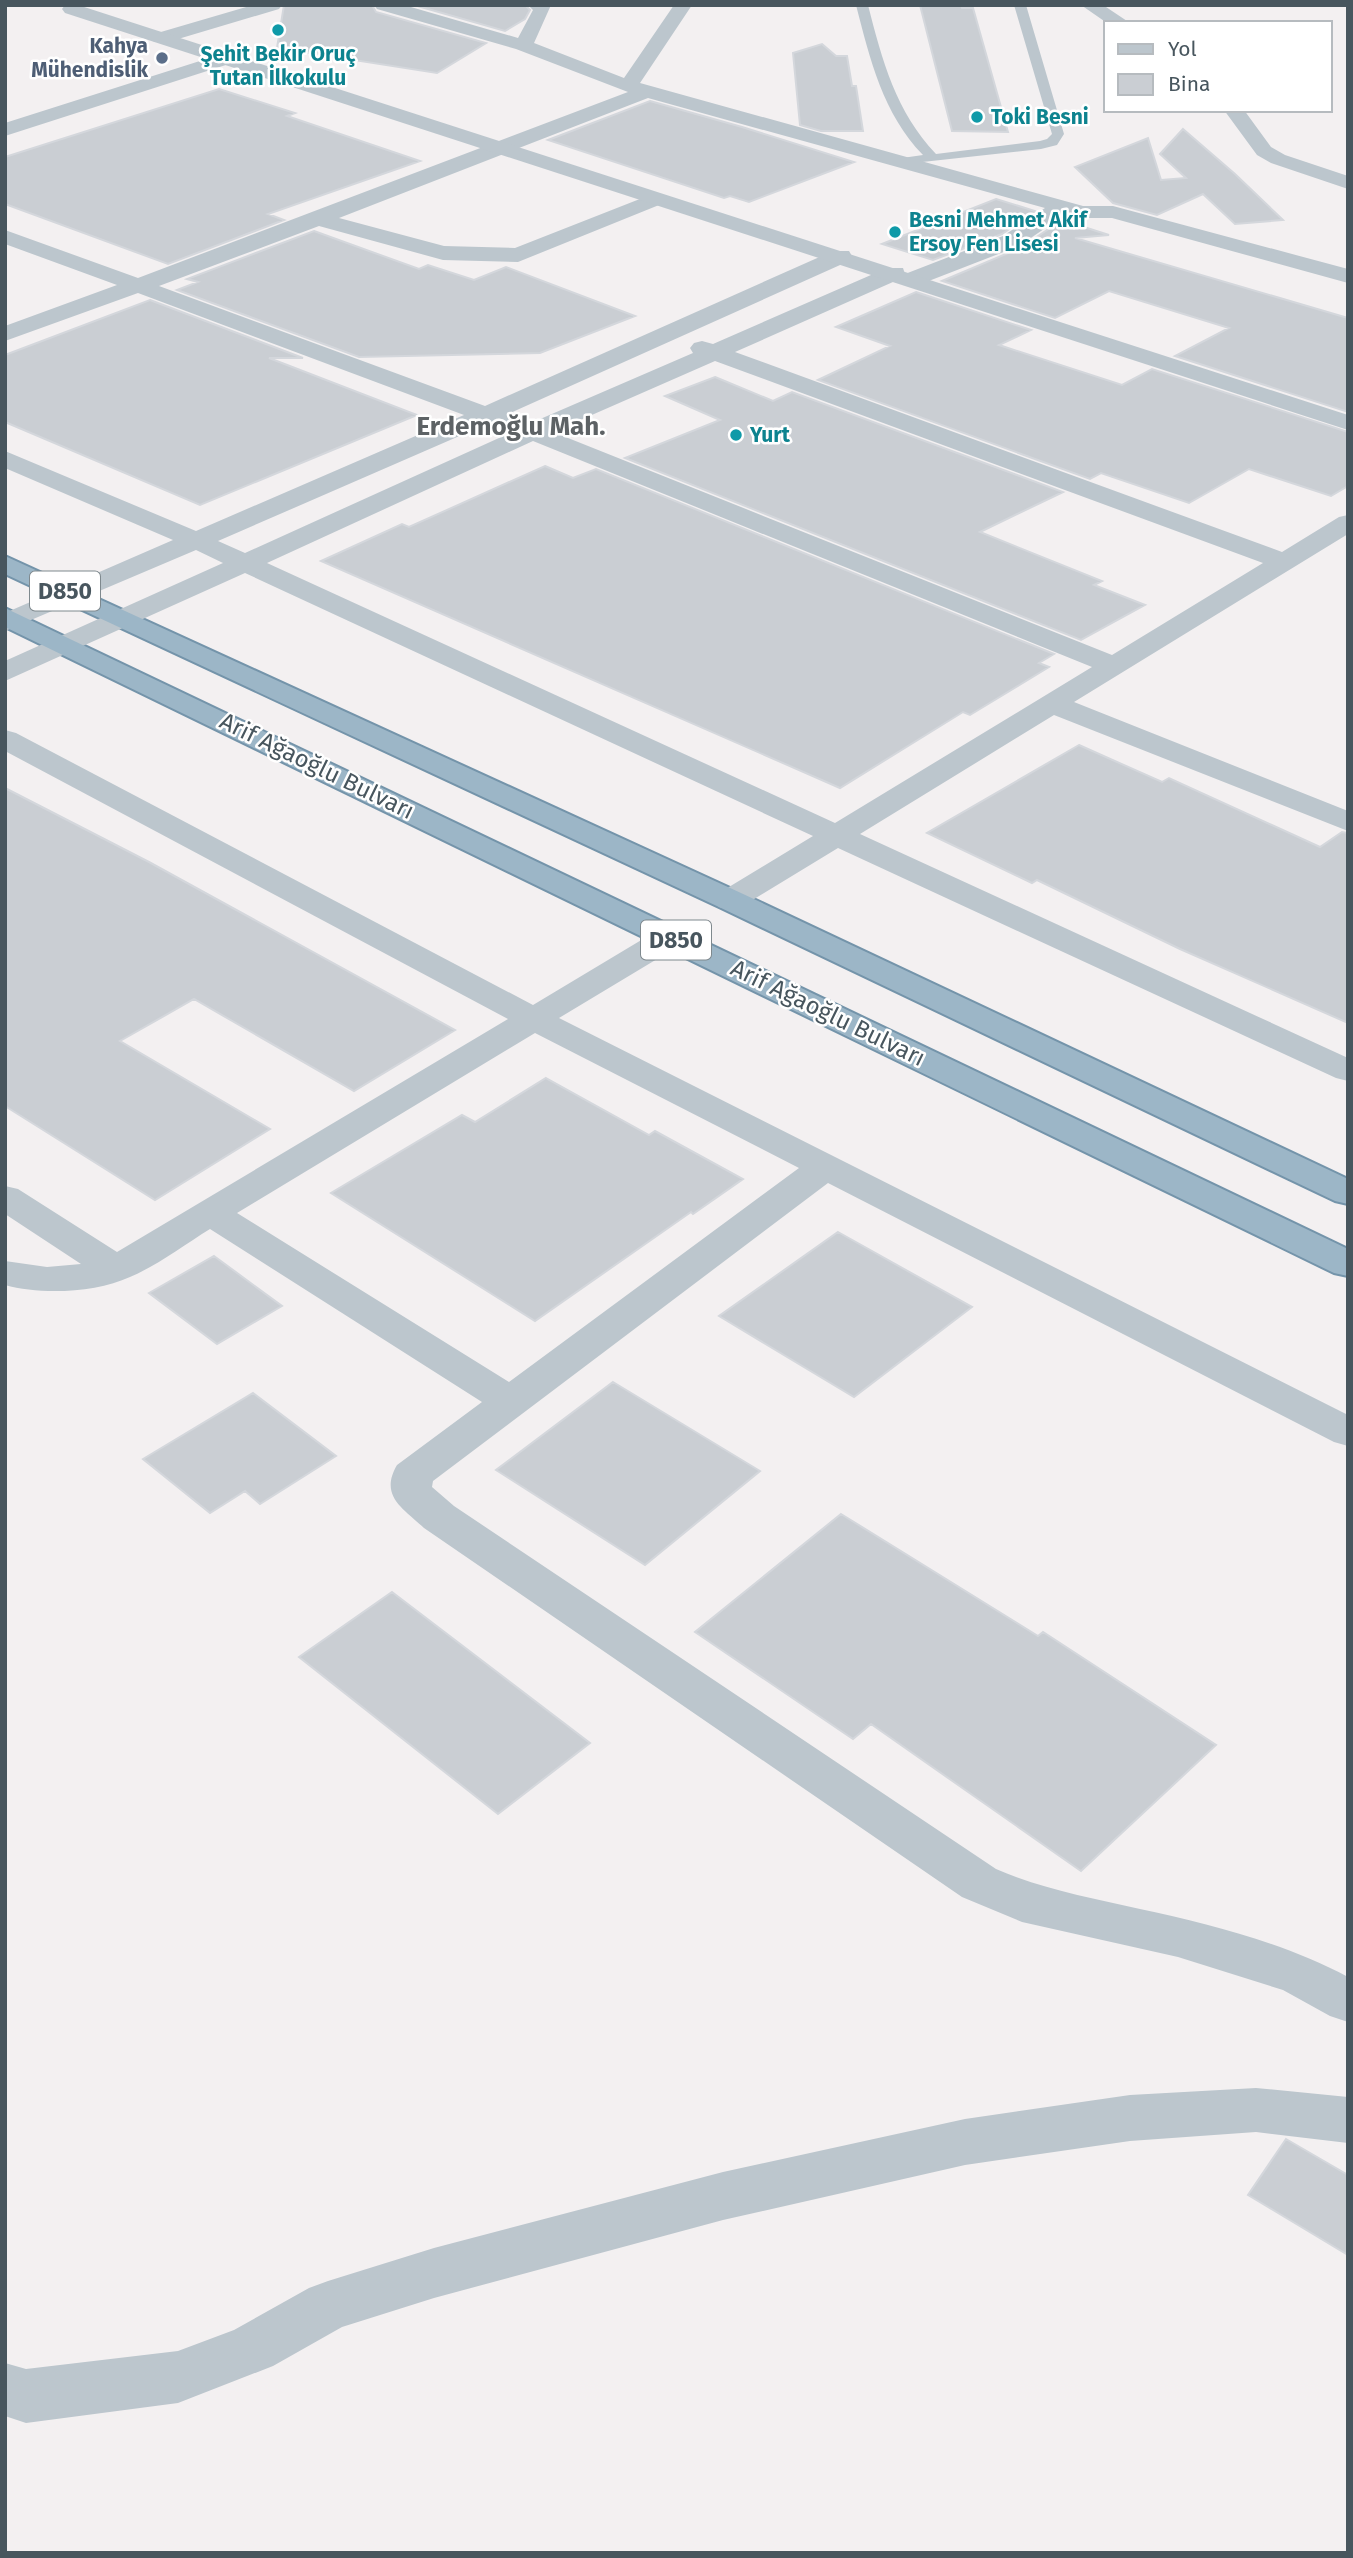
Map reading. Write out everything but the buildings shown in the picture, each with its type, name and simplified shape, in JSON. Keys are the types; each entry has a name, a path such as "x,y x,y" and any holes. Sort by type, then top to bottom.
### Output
{"highway":[{"name":"Arif Ağaoğlu Bulvarı","path":"5,564 730,900 1348,1193"},
{"name":"Arif Ağaoğlu Bulvarı","path":"8,619 67,645 1348,1264"}],"street":[{"path":"161,38 273,5"},
{"path":"383,5 523,45 582,70 638,88 900,162 1082,212 1112,212 1348,276"},
{"path":"523,45 543,7 537,5"},
{"path":"5,334 500,149 638,88 683,5"},
{"path":"1090,5 1118,21"},
{"path":"64,7 657,200 904,276 1348,423"},
{"path":"5,130 225,59"},
{"path":"1235,112 1264,151 1278,159 1348,183"},
{"path":"318,219 443,253 519,255 657,200"},
{"path":"5,672 714,352 904,276 1011,241 1062,207"},
{"path":"5,236 533,432 1114,666"},
{"path":"8,619 486,415 841,256"},
{"path":"665,335 1285,562"},
{"path":"5,459 195,540 1348,1071"},
{"path":"730,900 1348,523"},
{"path":"1052,704 1347,821"},
{"path":"5,739 534,1019 1348,1432"},
{"path":"5,1273 21,1278 62,1280 116,1269 670,937"},
{"path":"825,1167 412,1475 411,1492 439,1517 979,1884 1022,1902 1178,1937 1298,1973 1348,2001"},
{"path":"5,1197 116,1269"},
{"path":"211,1213 511,1402"},
{"path":"5,2389 26,2396 178,2376 253,2348 328,2306 434,2273 723,2196 965,2142 1130,2118 1243,2111 1348,2120"}],"lane":[{"path":"862,5 891,103 915,142 933,158"},
{"path":"900,162 1052,142 1058,134 1020,5"}],"place":[{"name":"Şehit Bekir Oruç Tutan İlkokulu","path":"278,30"},
{"name":"Kahya Mühendislik","path":"162,58"},
{"name":"Toki Besni","path":"977,117"},
{"name":"Besni Mehmet Akif Ersoy Fen Lisesi","path":"895,232"},
{"name":"Yurt","path":"736,435"}],"district":[{"name":"Erdemoğlu Mah.","path":"511,426"}]}
